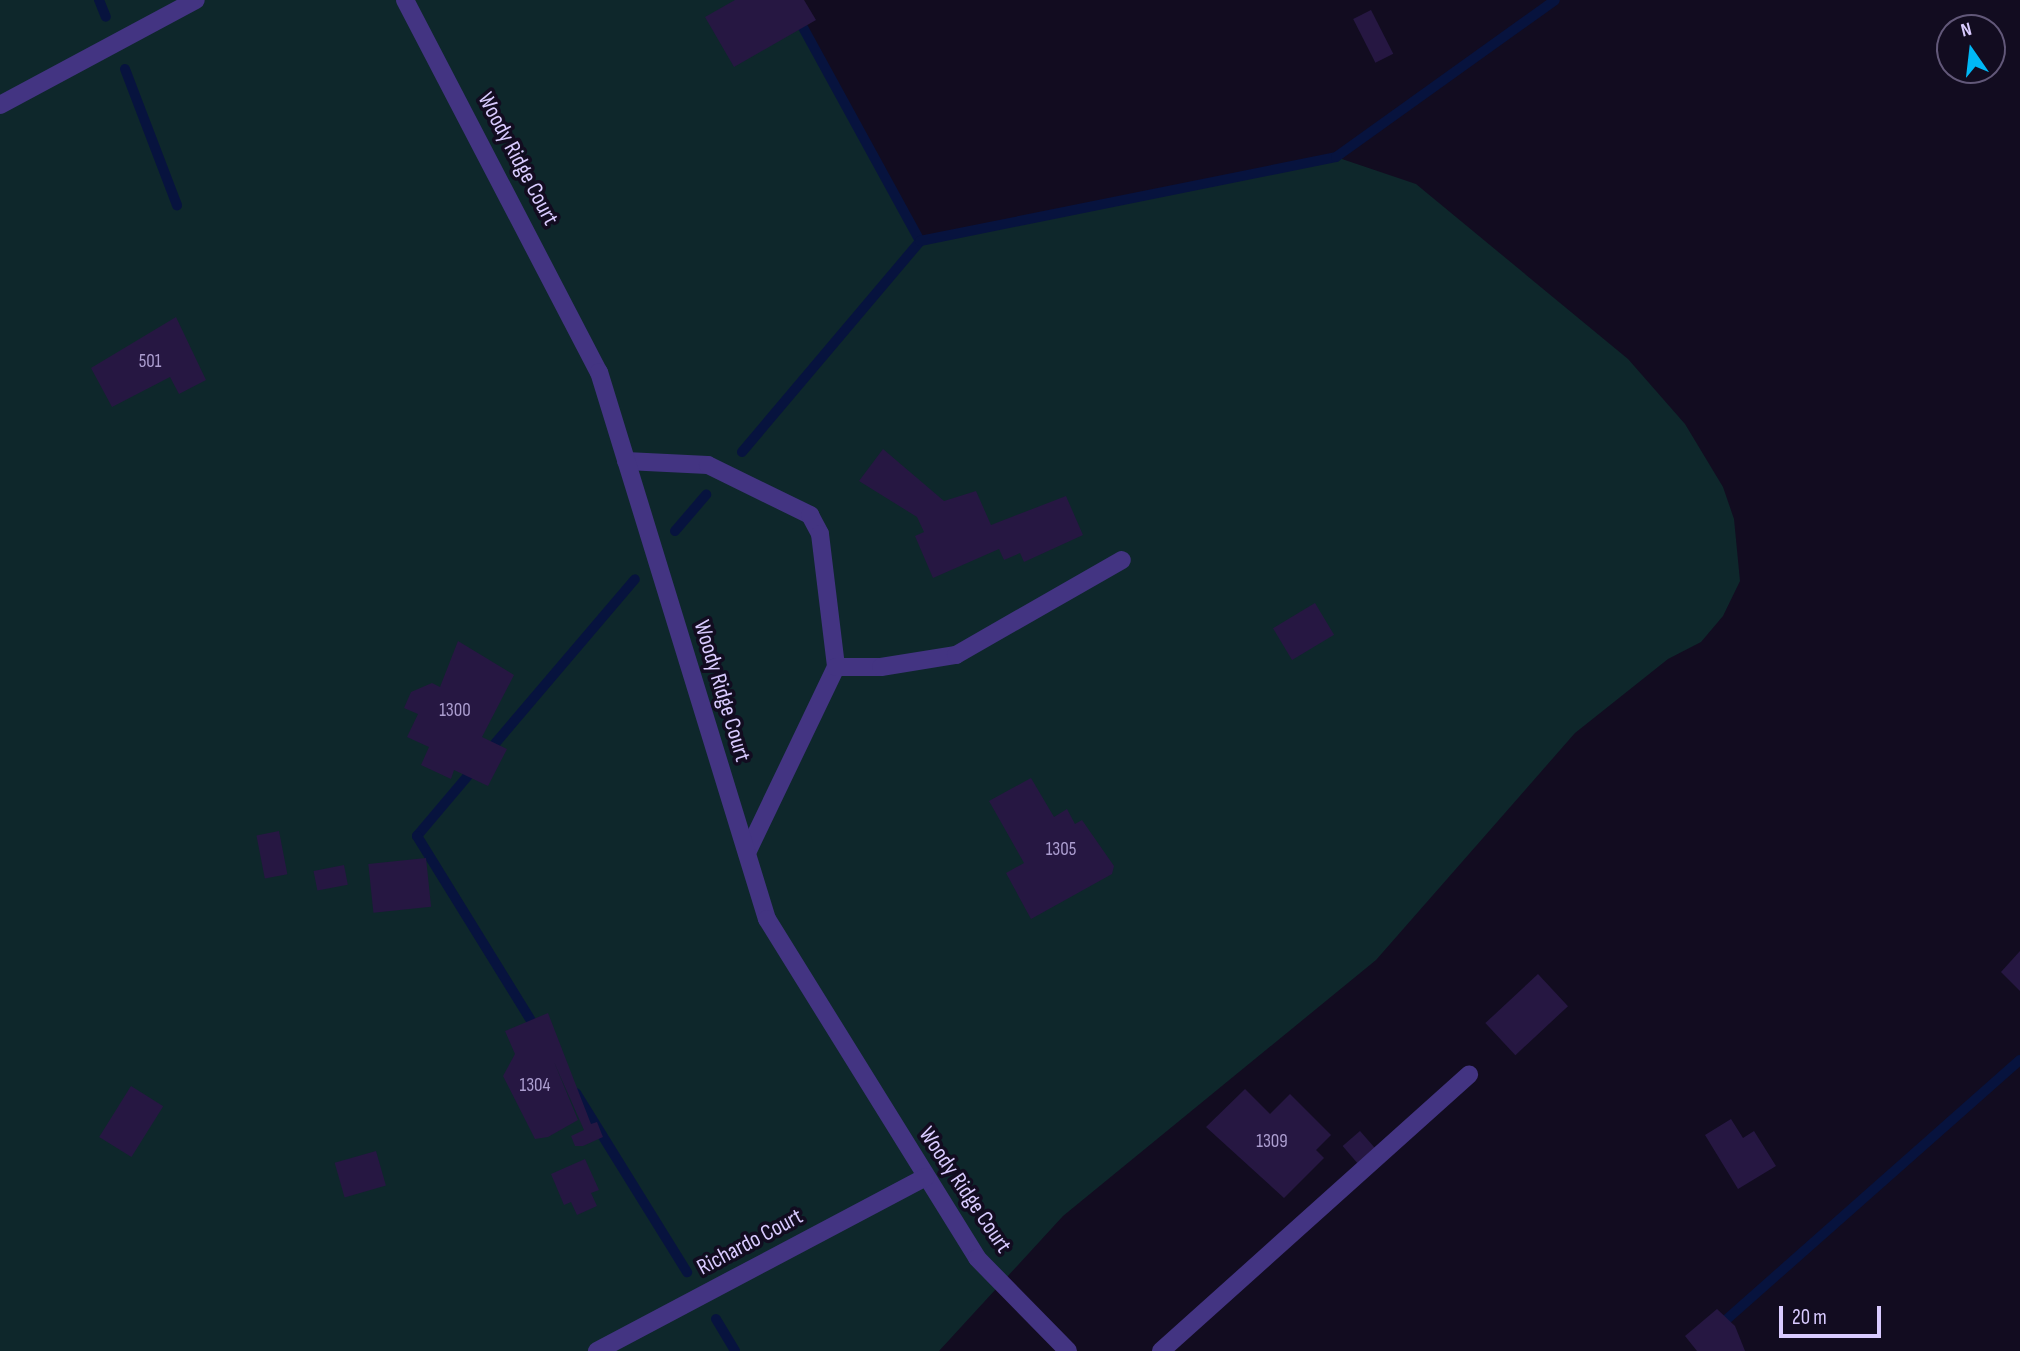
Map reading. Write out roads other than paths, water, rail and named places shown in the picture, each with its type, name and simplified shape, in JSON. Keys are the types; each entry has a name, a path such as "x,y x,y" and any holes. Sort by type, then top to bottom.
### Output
{"street":[{"path":"0,105 196,0"},
{"name":"Woody Ridge Court","path":"405,0 580,328 626,461 773,929 977,1258 1068,1351"},
{"path":"626,461 708,465 810,515 820,534 836,667 747,853"},
{"path":"836,667 881,667 956,654 1122,560"},
{"path":"1161,1351 1469,1075"},
{"name":"Richardo Court","path":"597,1351 926,1177"}],"waterway":[{"path":"99,0 106,17"},
{"path":"788,0 920,241"},
{"path":"742,452 920,241 1336,157 1555,0"},
{"path":"125,69 177,205"},
{"path":"675,531 706,495"},
{"path":"487,753 635,579"},
{"path":"477,765 417,836 538,1032"},
{"path":"1718,1327 2020,1060"},
{"path":"576,1093 687,1272"},
{"path":"716,1319 735,1351"}]}
